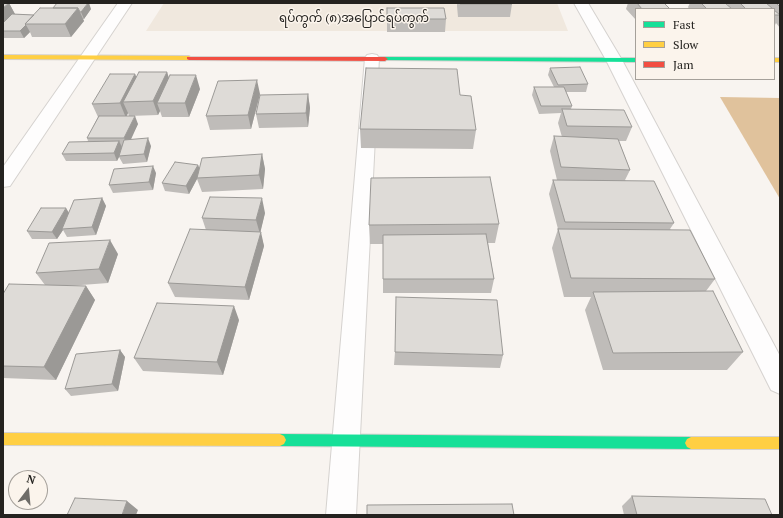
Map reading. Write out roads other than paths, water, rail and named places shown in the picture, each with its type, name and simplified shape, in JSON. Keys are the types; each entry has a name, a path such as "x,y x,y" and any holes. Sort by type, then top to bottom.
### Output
{"street":[{"path":"3,181 125,3"},
{"path":"582,3 614,60 780,382"},
{"path":"3,57 635,60"},
{"path":"341,515 372,58"},
{"path":"3,439 780,443"}],"district":[{"name":"ရပ်ကွက် (၈)အပြောင်ရပ်ကွက်","path":"354,19"}]}
